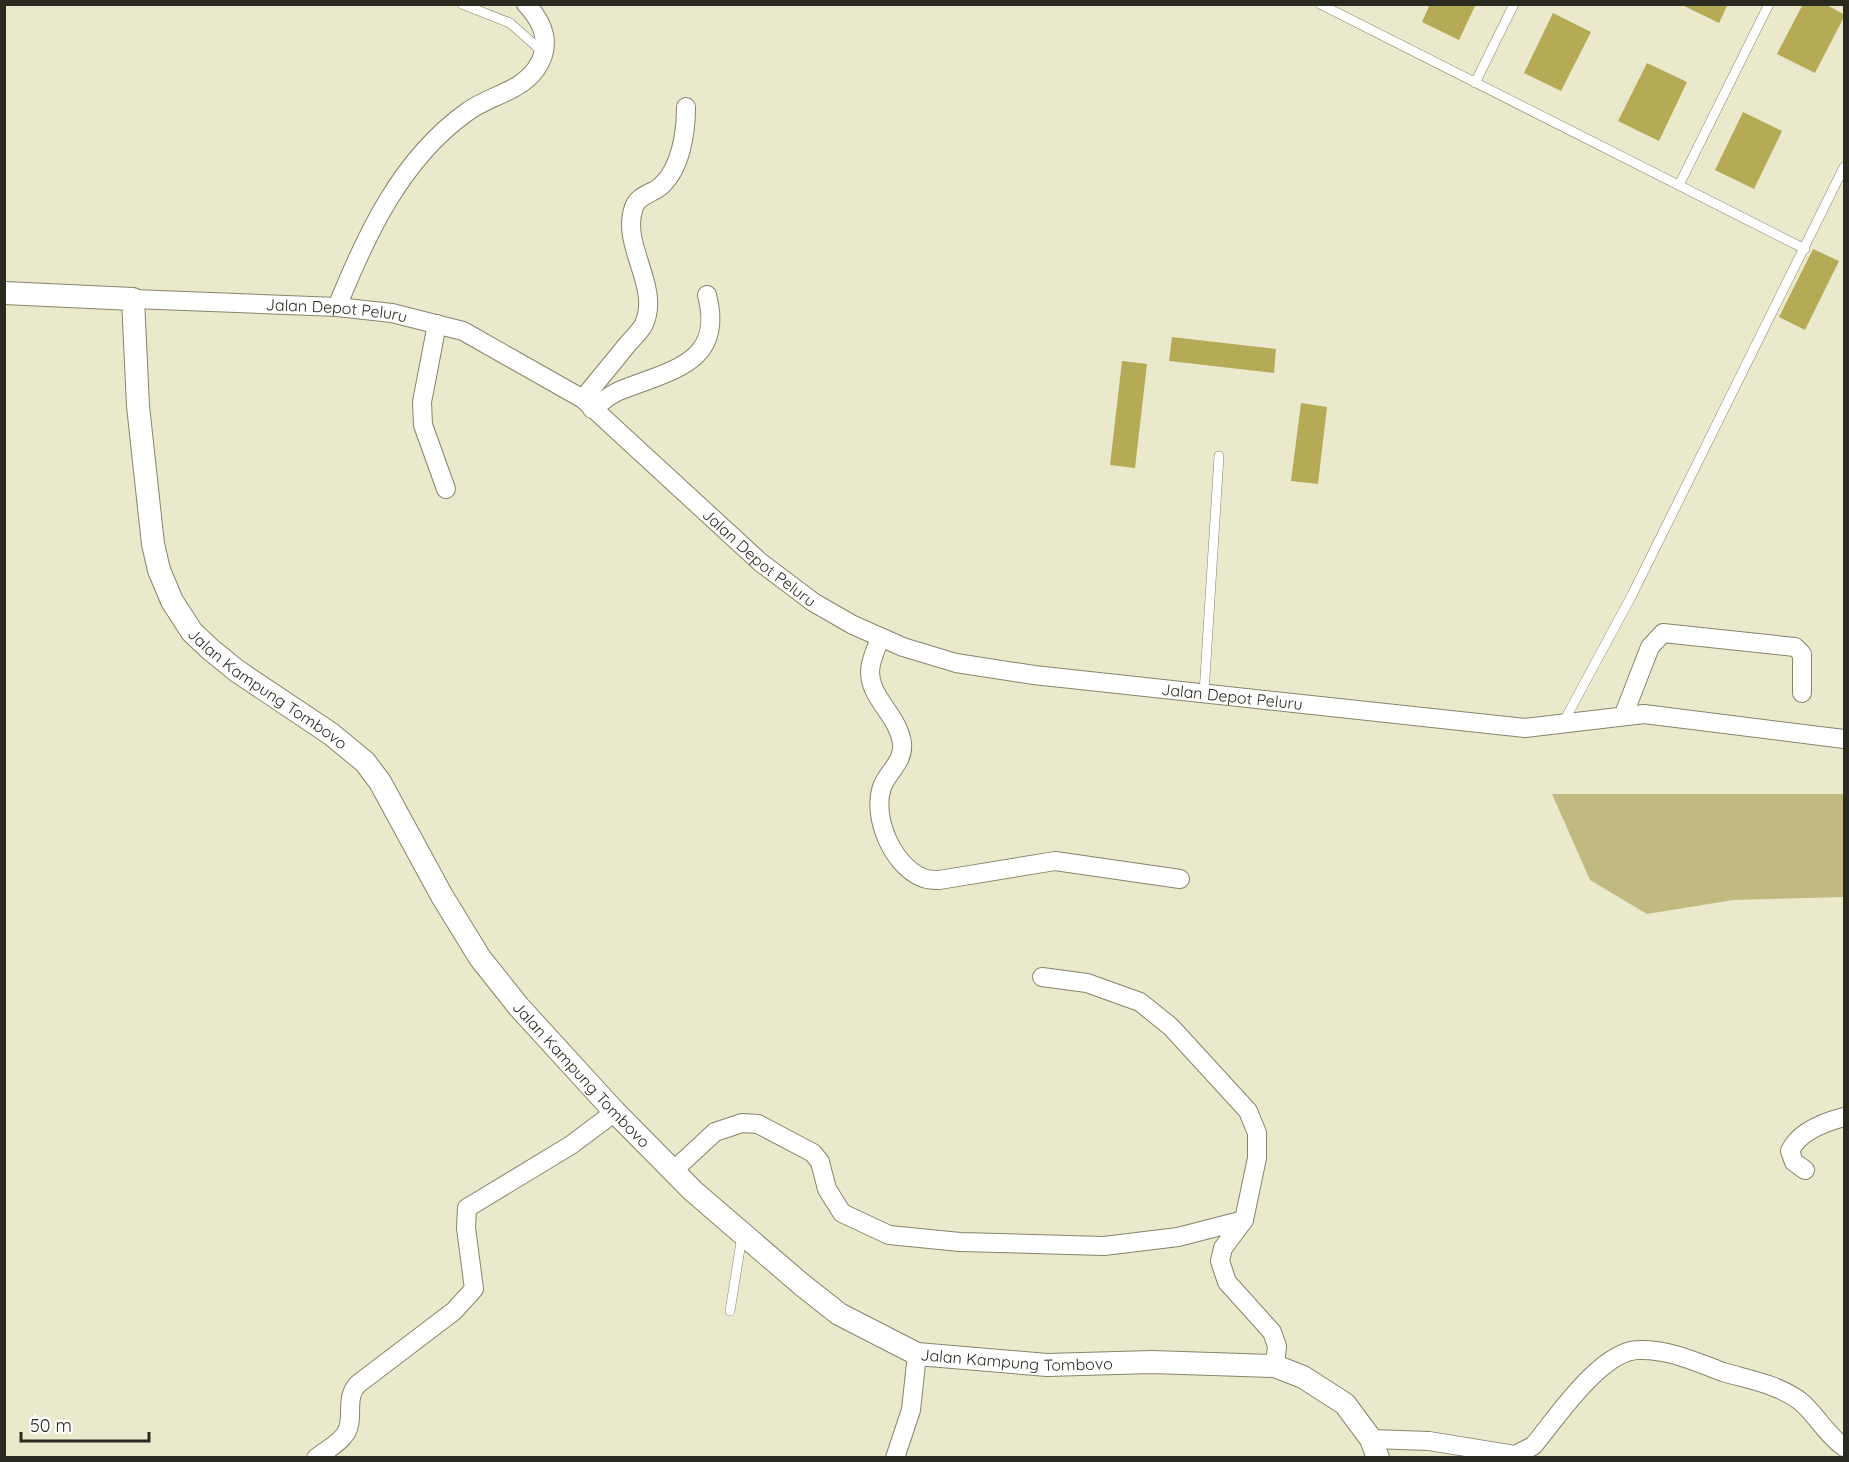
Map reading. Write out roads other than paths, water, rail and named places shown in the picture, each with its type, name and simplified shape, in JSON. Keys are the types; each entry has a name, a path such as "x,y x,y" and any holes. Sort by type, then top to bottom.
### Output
{"street":[{"path":"337,308 359,251 396,186 421,154 467,111 525,82 536,69 544,53 546,34 535,14 526,4"},
{"path":"587,404 644,325 648,298 636,253 632,213 639,198 661,186 667,178 682,148 686,128 686,107"},
{"name":"Jalan Depot Peluru","path":"4,292 337,308 392,314 463,331 493,346 587,404 760,562 813,602 880,638 956,663 1034,675 1525,728 1562,725 1624,714 1644,714 1845,739"},
{"path":"587,404 653,380 694,356 710,336 712,321 708,294"},
{"name":"Jalan Kampung Tombovo","path":"133,299 138,406 153,544 159,570 172,601 192,632 237,671 331,734 365,762 386,791 447,905 480,958 519,1007 615,1112 742,1234 839,1314 917,1354 1037,1364 1173,1363 1275,1366 1327,1390 1345,1404 1375,1448"},
{"path":"437,324 422,402 423,425 446,489"},
{"path":"1624,714 1650,647 1663,633 1795,647 1802,654 1802,693"},
{"path":"880,638 871,665 870,681 873,690 899,728 902,751 900,760 882,789 879,806 881,824 894,850 907,867 923,879 939,880 1055,861 1180,879"},
{"path":"1042,977 1087,982 1140,1002 1170,1027 1248,1111 1257,1133 1258,1146 1244,1220 1220,1255 1221,1271 1227,1282 1272,1332 1277,1346 1275,1366"},
{"path":"316,1458 339,1441 347,1431 353,1388 454,1311 474,1289 466,1228 467,1208 571,1145 615,1112"},
{"path":"1805,1170 1794,1162 1791,1151 1794,1143 1823,1122 1845,1117"},
{"path":"674,1170 715,1132 742,1123 758,1124 813,1153 820,1162 827,1189 842,1213 869,1228 896,1236 960,1242 1104,1246 1178,1237 1244,1220"},
{"path":"1375,1448 1429,1441 1515,1455 1523,1453 1533,1446 1596,1373 1614,1358 1638,1350 1691,1358 1724,1372 1780,1389 1801,1402 1832,1439 1845,1447"},
{"path":"895,1458 910,1410 917,1354"}],"lane":[{"path":"462,4 510,23 544,53"},
{"path":"1320,4 1805,249"},
{"path":"1475,83 1514,4"},
{"path":"1679,185 1769,4"},
{"path":"1562,725 1632,595 1845,167"},
{"path":"1204,693 1219,456"},
{"path":"730,1311 742,1234"}]}
